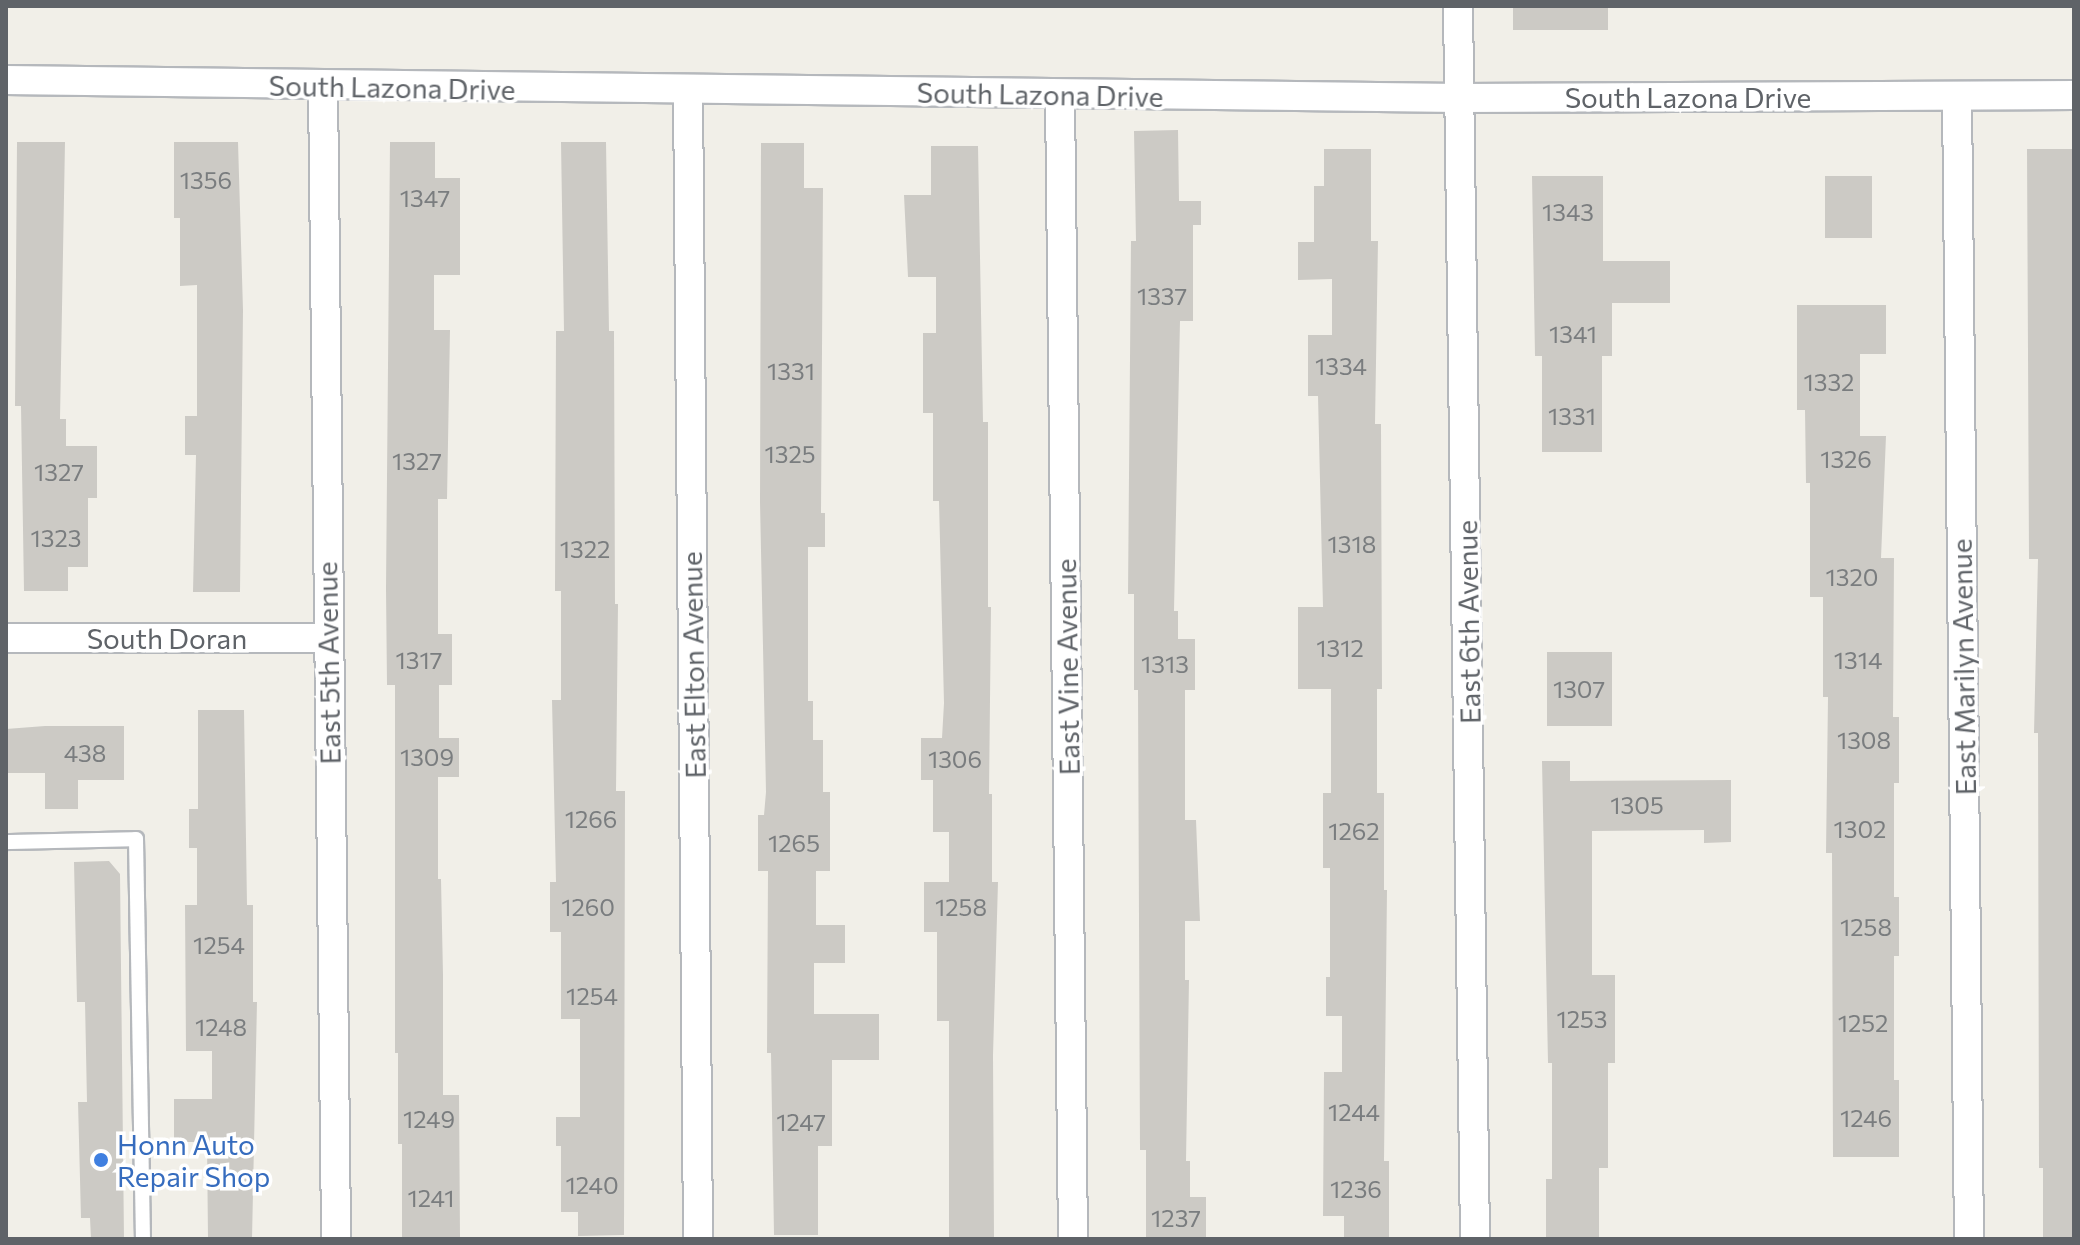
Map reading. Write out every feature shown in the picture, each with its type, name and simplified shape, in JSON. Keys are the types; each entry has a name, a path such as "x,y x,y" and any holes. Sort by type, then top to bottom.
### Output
{"street":[{"name":"East 6th Avenue","path":"1458,6 1475,1239"},
{"name":"South Lazona Drive","path":"6,80 688,91 1459,98 2074,95"},
{"name":"East 5th Avenue","path":"323,86 336,1239"},
{"name":"East Elton Avenue","path":"688,91 698,1239"},
{"name":"East Vine Avenue","path":"1060,95 1073,1239"},
{"name":"East Marilyn Avenue","path":"1957,96 1969,1239"},
{"name":"South Doran","path":"6,638 328,638"}],"lane":[{"path":"6,842 136,839 143,1239"}],"building":[{"path":"1513,6 1608,6 1608,30 1513,30"},
{"path":"1178,130 1179,201 1201,201 1201,225 1193,225 1193,321 1180,321 1174,611 1178,611 1178,639 1195,639 1195,690 1185,690 1185,820 1196,820 1200,921 1185,921 1185,980 1189,980 1186,1161 1190,1161 1190,1197 1206,1197 1206,1238 1146,1238 1146,1150 1140,1150 1138,690 1134,690 1134,594 1128,594 1131,241 1136,241 1134,131"},
{"path":"17,142 65,142 60,419 66,419 66,446 97,446 97,498 88,498 88,567 68,567 68,591 24,591 21,406 15,406"},
{"path":"174,142 238,142 243,310 240,592 193,592 196,455 185,455 185,416 197,416 197,285 180,286 180,218 174,218"},
{"path":"390,142 435,142 435,178 460,178 460,275 434,275 434,330 450,330 447,499 438,499 438,634 452,634 452,685 439,685 439,738 459,738 459,777 438,777 438,879 441,879 443,1095 459,1095 460,1237 402,1237 402,1144 398,1144 398,1053 395,1053 395,685 387,685"},
{"path":"561,142 606,142 609,331 614,331 615,604 618,604 616,791 625,791 624,1235 578,1236 578,1212 561,1212 561,1146 556,1146 556,1117 580,1117 580,1019 561,1019 561,932 550,932 550,882 556,882 552,700 561,700 561,591 555,591 556,331 564,331"},
{"path":"761,143 804,143 804,188 823,188 821,513 825,513 825,547 808,547 808,701 813,701 813,740 823,740 823,792 830,792 830,871 816,871 816,925 845,925 845,963 814,963 814,1014 879,1014 879,1060 832,1060 832,1146 818,1146 818,1235 774,1235 771,1053 767,1053 768,871 758,871 758,815 764,815 766,792 760,502"},
{"path":"931,146 978,146 983,422 988,422 988,607 991,607 989,794 992,794 992,882 998,882 993,1055 994,1239 949,1239 949,1021 937,1021 937,932 924,932 924,882 949,882 949,832 933,832 933,780 921,780 921,738 942,738 944,703 939,501 933,501 933,413 923,413 923,333 936,333 936,277 908,277 904,195 931,195"},
{"path":"1324,149 1371,149 1371,241 1378,241 1375,424 1381,424 1382,689 1377,689 1377,793 1384,793 1384,890 1387,890 1384,1161 1389,1161 1389,1238 1344,1238 1344,1216 1323,1216 1324,1072 1342,1072 1342,1016 1326,1016 1326,977 1330,977 1330,868 1323,868 1323,793 1331,793 1331,689 1298,689 1298,607 1323,607 1318,396 1308,396 1308,335 1332,335 1332,279 1298,280 1298,242 1314,242 1314,186 1324,186"},
{"path":"2027,149 2074,149 2074,1239 2043,1239 2043,1168 2039,1168 2038,733 2034,733 2038,559 2029,559"},
{"path":"1532,176 1603,176 1603,261 1670,261 1670,303 1612,303 1612,356 1602,356 1602,452 1542,452 1542,356 1535,356"},
{"path":"1825,176 1872,176 1872,238 1825,238"},
{"path":"1797,305 1886,305 1886,354 1860,354 1860,436 1886,436 1881,558 1894,558 1893,717 1899,717 1899,783 1894,783 1894,897 1899,897 1899,956 1894,956 1894,1080 1899,1080 1899,1157 1833,1157 1832,853 1826,853 1828,697 1823,697 1823,597 1810,597 1810,483 1806,483 1805,410 1797,410"},
{"path":"1547,652 1612,652 1612,726 1547,726"},
{"path":"198,710 244,710 247,905 253,905 253,1002 257,1002 252,1239 208,1239 207,1142 174,1142 174,1099 212,1099 212,1051 186,1051 185,905 197,905 197,848 189,848 189,809 198,809"},
{"path":"124,726 124,780 78,780 78,809 45,809 45,773 6,773 6,729"},
{"path":"1542,761 1570,761 1570,781 1731,780 1731,842 1704,843 1704,830 1592,831 1592,975 1615,975 1615,1063 1608,1063 1608,1168 1599,1168 1599,1239 1546,1239 1546,1179 1552,1179 1552,1063 1548,1063"},
{"path":"109,861 120,874 124,1239 91,1239 90,1218 81,1218 78,1102 87,1102 85,1002 77,1002 74,862"}],"place":[{"name":"Honn Auto Repair Shop","path":"101,1160"}]}
